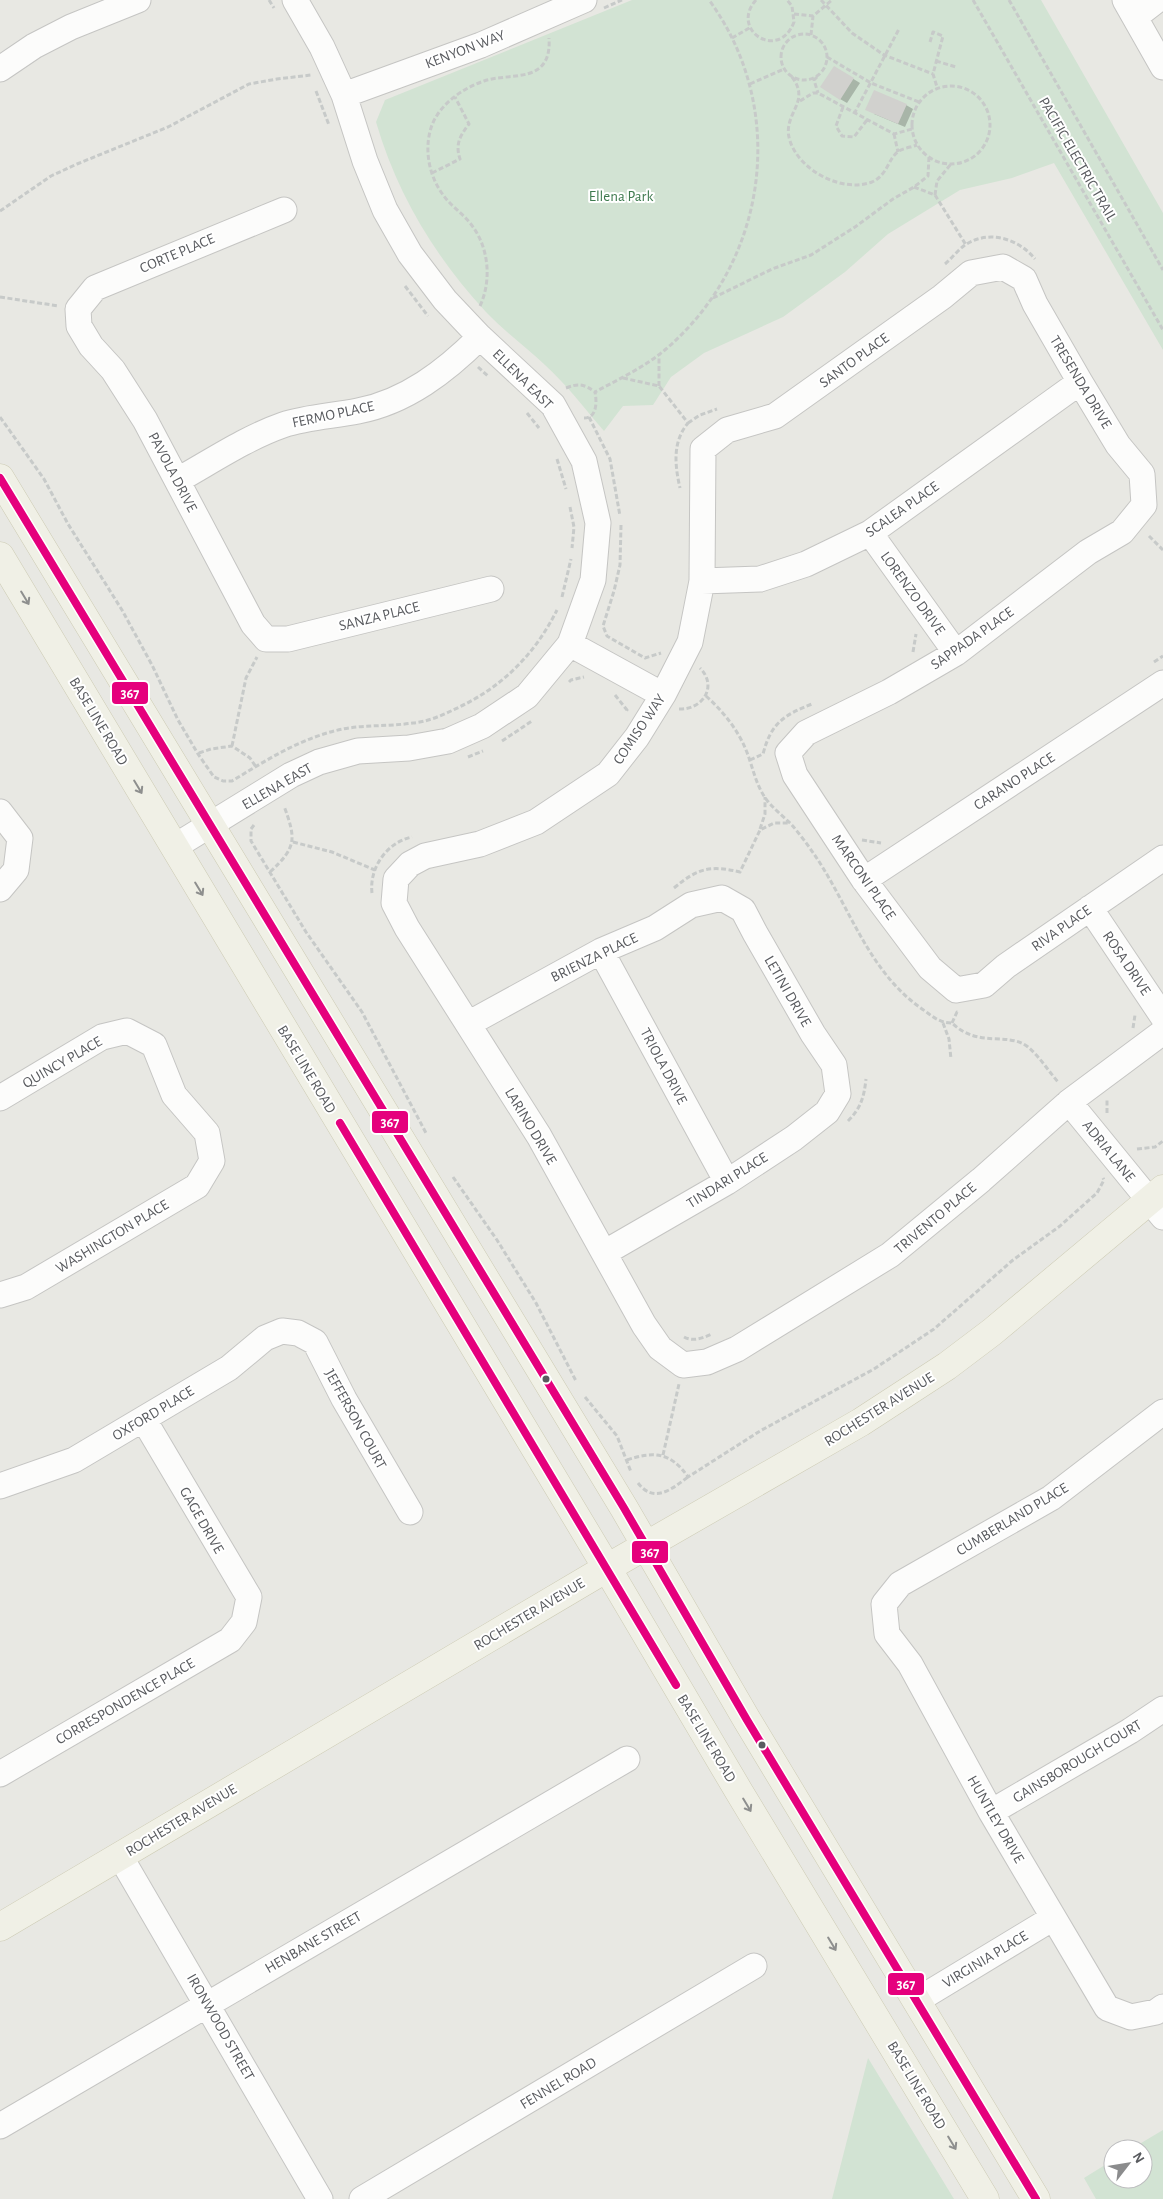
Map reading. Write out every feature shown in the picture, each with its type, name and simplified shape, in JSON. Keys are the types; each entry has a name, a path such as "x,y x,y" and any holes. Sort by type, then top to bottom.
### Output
{"main road":[{"path":"0,478 646,1545 747,1720 1036,2199"},
{"name":"BASE LINE ROAD","path":"0,556 985,2199"},
{"name":"ROCHESTER AVENUE","path":"0,1927 646,1545 861,1422 947,1366 1158,1202"}],"street":[{"path":"0,69 34,46 70,27 138,0"},
{"name":"KENYON WAY","path":"344,94 481,45 584,0"},
{"path":"1157,0 1130,9 1163,67"},
{"name":"ELLENA EAST","path":"174,847 291,776 319,762 358,751 409,748 448,741 482,726 527,696 570,644 592,580 598,523 584,461 553,405 472,345 439,292 410,254 386,210 365,161 344,94 322,47 287,8"},
{"name":"CORTE PLACE","path":"78,308 95,288 284,210"},
{"name":"TRESENDA DRIVE","path":"1003,267 1024,279 1035,304 1118,445 1142,474 1144,505"},
{"name":"SANTO PLACE","path":"703,449 727,430 776,416 942,297 971,273 1003,267"},
{"name":"PAVOLA DRIVE","path":"78,308 79,326 91,346 113,370 145,420 253,624 266,639"},
{"name":"FERMO PLACE","path":"178,480 251,439 283,425 325,415 358,411 393,400 431,380 472,345"},
{"name":"SCALEA PLACE","path":"702,581 760,579 806,564 870,533 1080,382"},
{"name":"COMISO WAY","path":"385,874 425,856 480,844 536,822 608,774 637,737 670,705 690,642 702,581 703,449"},
{"name":"SAPPADA PLACE","path":"788,753 806,733 889,692 956,653 1088,552 1122,532 1144,505"},
{"name":"LORENZO DRIVE","path":"870,533 956,653"},
{"name":"SANZA PLACE","path":"266,639 288,639 491,589"},
{"path":"570,644 670,705"},
{"name":"CARANO PLACE","path":"864,880 1155,675"},
{"name":"MARCONI PLACE","path":"788,753 795,775 864,880 930,968 960,1000"},
{"path":"0,812 20,838 16,870 0,889"},
{"name":"RIVA PLACE","path":"960,1000 1163,858"},
{"name":"LARINO DRIVE","path":"385,874 394,903 407,928 539,1136 644,1325 680,1378"},
{"name":"BRIENZA PLACE","path":"468,1024 602,950 656,928 691,905 722,898"},
{"name":"LETINI DRIVE","path":"722,898 743,910 813,1034 834,1065 838,1094"},
{"name":"ROSA DRIVE","path":"1090,908 1163,1017"},
{"name":"TRIOLA DRIVE","path":"602,950 727,1182"},
{"name":"QUINCY PLACE","path":"0,1098 102,1037 127,1031 154,1044 174,1095 207,1133 212,1161"},
{"name":"TRIVENTO PLACE","path":"680,1378 707,1362 737,1349 890,1255 981,1180 1065,1089 1163,1032"},
{"name":"ADRIA LANE","path":"1065,1089 1158,1202"},
{"name":"TINDARI PLACE","path":"604,1253 727,1182 794,1138 827,1112 838,1094"},
{"name":"WASHINGTON PLACE","path":"0,1295 26,1287 197,1186 212,1161"},
{"name":"OXFORD PLACE","path":"0,1486 74,1460 229,1368 265,1338 282,1331 298,1333"},
{"name":"JEFFERSON COURT","path":"298,1333 315,1342 344,1399 410,1512"},
{"name":"CUMBERLAND PLACE","path":"884,1604 900,1584 1051,1498 1163,1412"},
{"name":"GAGE DRIVE","path":"144,1420 249,1597 244,1622"},
{"name":"HUNTLEY DRIVE","path":"884,1604 887,1634 910,1664 991,1812 1107,2008 1131,2017 1156,2012 1163,2007"},
{"name":"CORRESPONDENCE PLACE","path":"0,1774 230,1640 244,1622"},
{"name":"GAINSBOROUGH COURT","path":"991,1812 1130,1731 1163,1709"},
{"name":"HENBANE STREET","path":"0,2126 627,1759"},
{"name":"IRONWOOD STREET","path":"120,1856 320,2199"},
{"name":"VIRGINIA PLACE","path":"916,2001 1053,1918"},
{"name":"FENNEL ROAD","path":"362,2199 754,1966"}],"path":[{"path":"268,0 287,8"},
{"path":"595,392 622,378 659,354 691,325 722,284 740,249 754,204 759,150 756,116 750,84 732,38 709,0"},
{"path":"756,0 749,12 751,28 759,37 766,40 780,39 792,29 794,14 787,0"},
{"path":"821,0 852,33 884,55 933,74"},
{"path":"811,35 813,16 832,0"},
{"name":"PACIFIC ELECTRIC TRAIL","path":"973,0 1163,330"},
{"name":"PACIFIC ELECTRIC TRAIL","path":"1009,0 1163,270"},
{"path":"794,14 813,16"},
{"path":"732,38 751,28"},
{"path":"854,114 899,29"},
{"path":"473,303 479,309 486,282 487,266 484,247 471,224 443,195 432,173 427,153 432,125 439,112 455,97 484,81 532,74 542,65 550,50 549,31"},
{"path":"930,42 933,32 944,36 933,74 936,87"},
{"path":"800,101 798,85 784,69 781,59 784,45 796,35 811,35 824,45 826,57 824,68 814,80 818,93"},
{"path":"826,57 870,83 919,102"},
{"path":"936,61 956,68"},
{"path":"308,68 330,129"},
{"path":"750,84 784,69"},
{"path":"792,77 806,80 819,74"},
{"path":"0,211 51,176 168,127 249,84 311,75"},
{"path":"949,85 968,90 984,102 989,114 991,127 988,140 981,151 970,160 958,164 945,164 929,157 917,145 912,129 912,116 919,102 925,94 936,87 949,85"},
{"path":"898,152 894,134 818,93 812,93 800,101 789,121 790,140 805,164 825,177 849,184 872,182 887,170 898,152 917,145"},
{"path":"432,173 460,159 458,140 469,124 455,97"},
{"path":"843,107 836,126 842,136 854,137 867,120"},
{"path":"894,134 912,129"},
{"path":"713,298 772,269 812,255 855,227 928,176 929,157"},
{"path":"935,196 937,181 951,164"},
{"path":"914,187 935,196 966,245 943,266"},
{"path":"400,280 429,317"},
{"path":"0,297 78,308"},
{"path":"472,345 490,377"},
{"path":"659,354 659,386 688,423"},
{"path":"622,378 659,386"},
{"path":"569,396 563,389 577,383 585,385 595,392 597,403 594,412 585,420 580,412"},
{"path":"522,407 542,434"},
{"path":"681,490 675,456 678,441 688,423 700,415 726,408"},
{"path":"0,417 44,479 68,524 122,610 152,665 178,720 214,778 223,781 232,780 281,751 334,731 360,725 414,723 471,703 496,687 518,667 547,631 558,609"},
{"path":"589,417 610,459 616,484 622,538 620,565 603,626 607,636 646,658 664,652"},
{"path":"555,454 568,494"},
{"path":"560,601 571,560 574,527 569,502"},
{"path":"1141,541 1154,530"},
{"path":"1149,536 1163,550"},
{"path":"909,655 914,652 916,633"},
{"path":"232,746 246,678 266,639"},
{"path":"1155,675 1163,656"},
{"path":"670,705 688,709 704,700 709,685 706,674 699,666"},
{"path":"565,687 571,680 583,677 592,682"},
{"path":"609,691 617,696 627,710 625,716"},
{"path":"750,760 763,754 767,738 783,717 815,703"},
{"path":"500,742 525,727 538,716"},
{"path":"198,754 211,749 232,746 250,758 256,767"},
{"path":"465,758 492,747"},
{"path":"673,889 698,870 718,867 740,872 760,830 765,814 765,797"},
{"path":"277,810 291,802"},
{"path":"270,872 284,859 293,842 292,828 284,806"},
{"path":"256,822 250,829 251,841 306,932 362,1012 428,1136"},
{"path":"760,830 774,823 789,823"},
{"path":"372,900 371,886 385,874 385,852 406,838 419,836"},
{"path":"857,839 885,844"},
{"path":"293,842 332,852 385,874"},
{"path":"952,1023 960,1000"},
{"path":"1132,1031 1136,1013"},
{"path":"943,1023 949,1039 950,1060"},
{"path":"847,1122 858,1112 864,1097 866,1079"},
{"path":"1108,1093 1107,1113 1113,1120"},
{"path":"1132,1142 1138,1150 1155,1147 1163,1141"},
{"path":"582,1392 617,1436 632,1476 643,1490 657,1494 672,1489 688,1476 760,1432 874,1369 934,1329 1013,1260 1060,1226 1098,1192 1104,1180 1100,1172"},
{"path":"451,1175 498,1240 536,1303 578,1385"},
{"path":"680,1335 689,1339 700,1338 718,1332"},
{"path":"663,1455 689,1339"},
{"path":"627,1460 648,1455 663,1455 673,1460 688,1476"}],"green space":[{"name":"Ellena Park","path":"632,0 1041,0 1163,213 1163,350 1054,163 1012,178 960,190 888,234 845,272 783,317 704,353 671,377 653,405 623,406 604,431 553,373 486,312 450,269 434,247 407,199 395,174 376,122 385,100"},
{"path":"868,2058 954,2199 832,2199"},
{"path":"1163,2130 1163,2199 1096,2199 1084,2178 1103,2166 1103,2189 1153,2189 1153,2139 1148,2139"}],"building":[{"path":"834,66 854,78 840,100 820,87"},
{"path":"874,90 907,104 898,124 865,110"}],"transit line":[{"name":"367","path":"0,478 624,1508 747,1720 1036,2199"},
{"name":"367","path":"340,1123 676,1685"}]}
